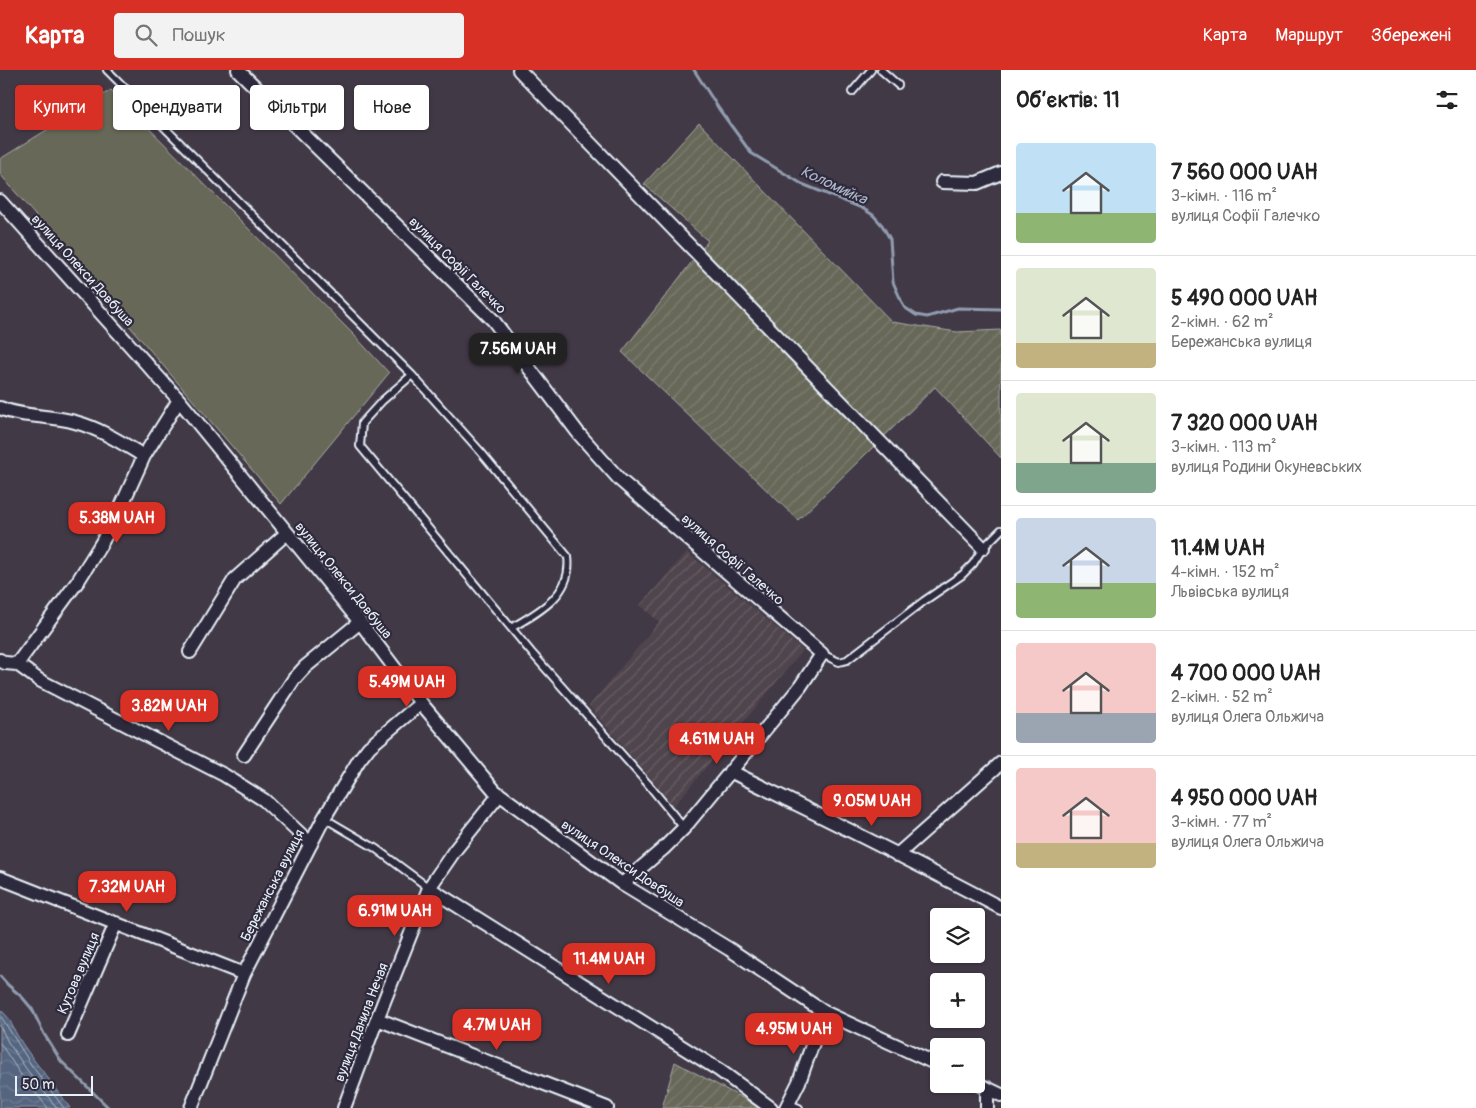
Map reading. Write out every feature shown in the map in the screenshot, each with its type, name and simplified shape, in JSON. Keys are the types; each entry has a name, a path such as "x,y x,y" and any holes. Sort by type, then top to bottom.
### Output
{"street":[{"name":"вулиця Софії Галечко","path":"238,70 493,320 579,434 620,480 822,654"},
{"path":"518,70 983,548"},
{"path":"942,182 977,183 1001,174"},
{"name":"вулиця Олекси Довбуша","path":"0,200 179,400 360,622 421,703 489,785 622,884 729,949 824,1012 930,1061"},
{"path":"17,664 78,581 101,544 120,509 144,456 179,400"},
{"path":"0,408 18,414 74,422 98,429 144,456"},
{"path":"190,652 235,579 288,533"},
{"path":"244,755 294,679 305,667 360,622"},
{"path":"622,884 684,828 800,687 822,654"},
{"path":"0,660 5,663 17,664 38,680 224,775 274,808 310,844"},
{"name":"Бережанська вулиця","path":"191,1108 244,974 324,818 369,747 421,703"},
{"path":"897,855 1001,762"},
{"path":"730,771 944,877 1001,908"},
{"name":"вулиця Данила Нечая","path":"344,1108 429,888 455,850 500,795"},
{"path":"0,878 244,974"},
{"path":"429,888 710,1065 771,1108"},
{"name":"Кутова вулиця","path":"68,1035 116,923"},
{"path":"791,1107 824,1012"},
{"path":"377,1019 607,1108"},
{"path":"985,1087 1001,1094"},
{"path":"984,1093 987,1108"}],"lane":[{"path":"107,70 412,376 480,450 568,557 570,568 567,580 560,593 547,606 512,628"},
{"path":"852,92 871,70"},
{"path":"881,70 898,85"},
{"path":"412,376 382,401 362,423 360,446 512,628 684,828"},
{"path":"822,654 839,662 847,660 924,601 962,575 983,548 1001,530"},
{"path":"324,818 375,848 429,888"}],"shaded area":[{"path":"687,552 803,650 674,806 589,706 659,622 640,605"}],"green space":[{"path":"111,90 113,92 113,130 151,130 354,335 389,373 281,504 0,174 0,159 47,130 103,130 103,95"},
{"path":"699,123 892,322 957,332 1001,330 1001,458 935,387 798,520 622,352 708,241 644,184"},
{"path":"675,1062 761,1108 662,1108"}],"water":[{"path":"0,1010 8,1018 23,1045 70,1108 0,1108"}],"waterway":[{"name":"Коломийка","path":"694,70 751,153 802,184 862,208 873,215 882,225 890,239 893,282 904,307 916,315 927,317 958,308 1001,309"},
{"path":"0,976 32,1009 44,1034 61,1061 109,1108"}]}
